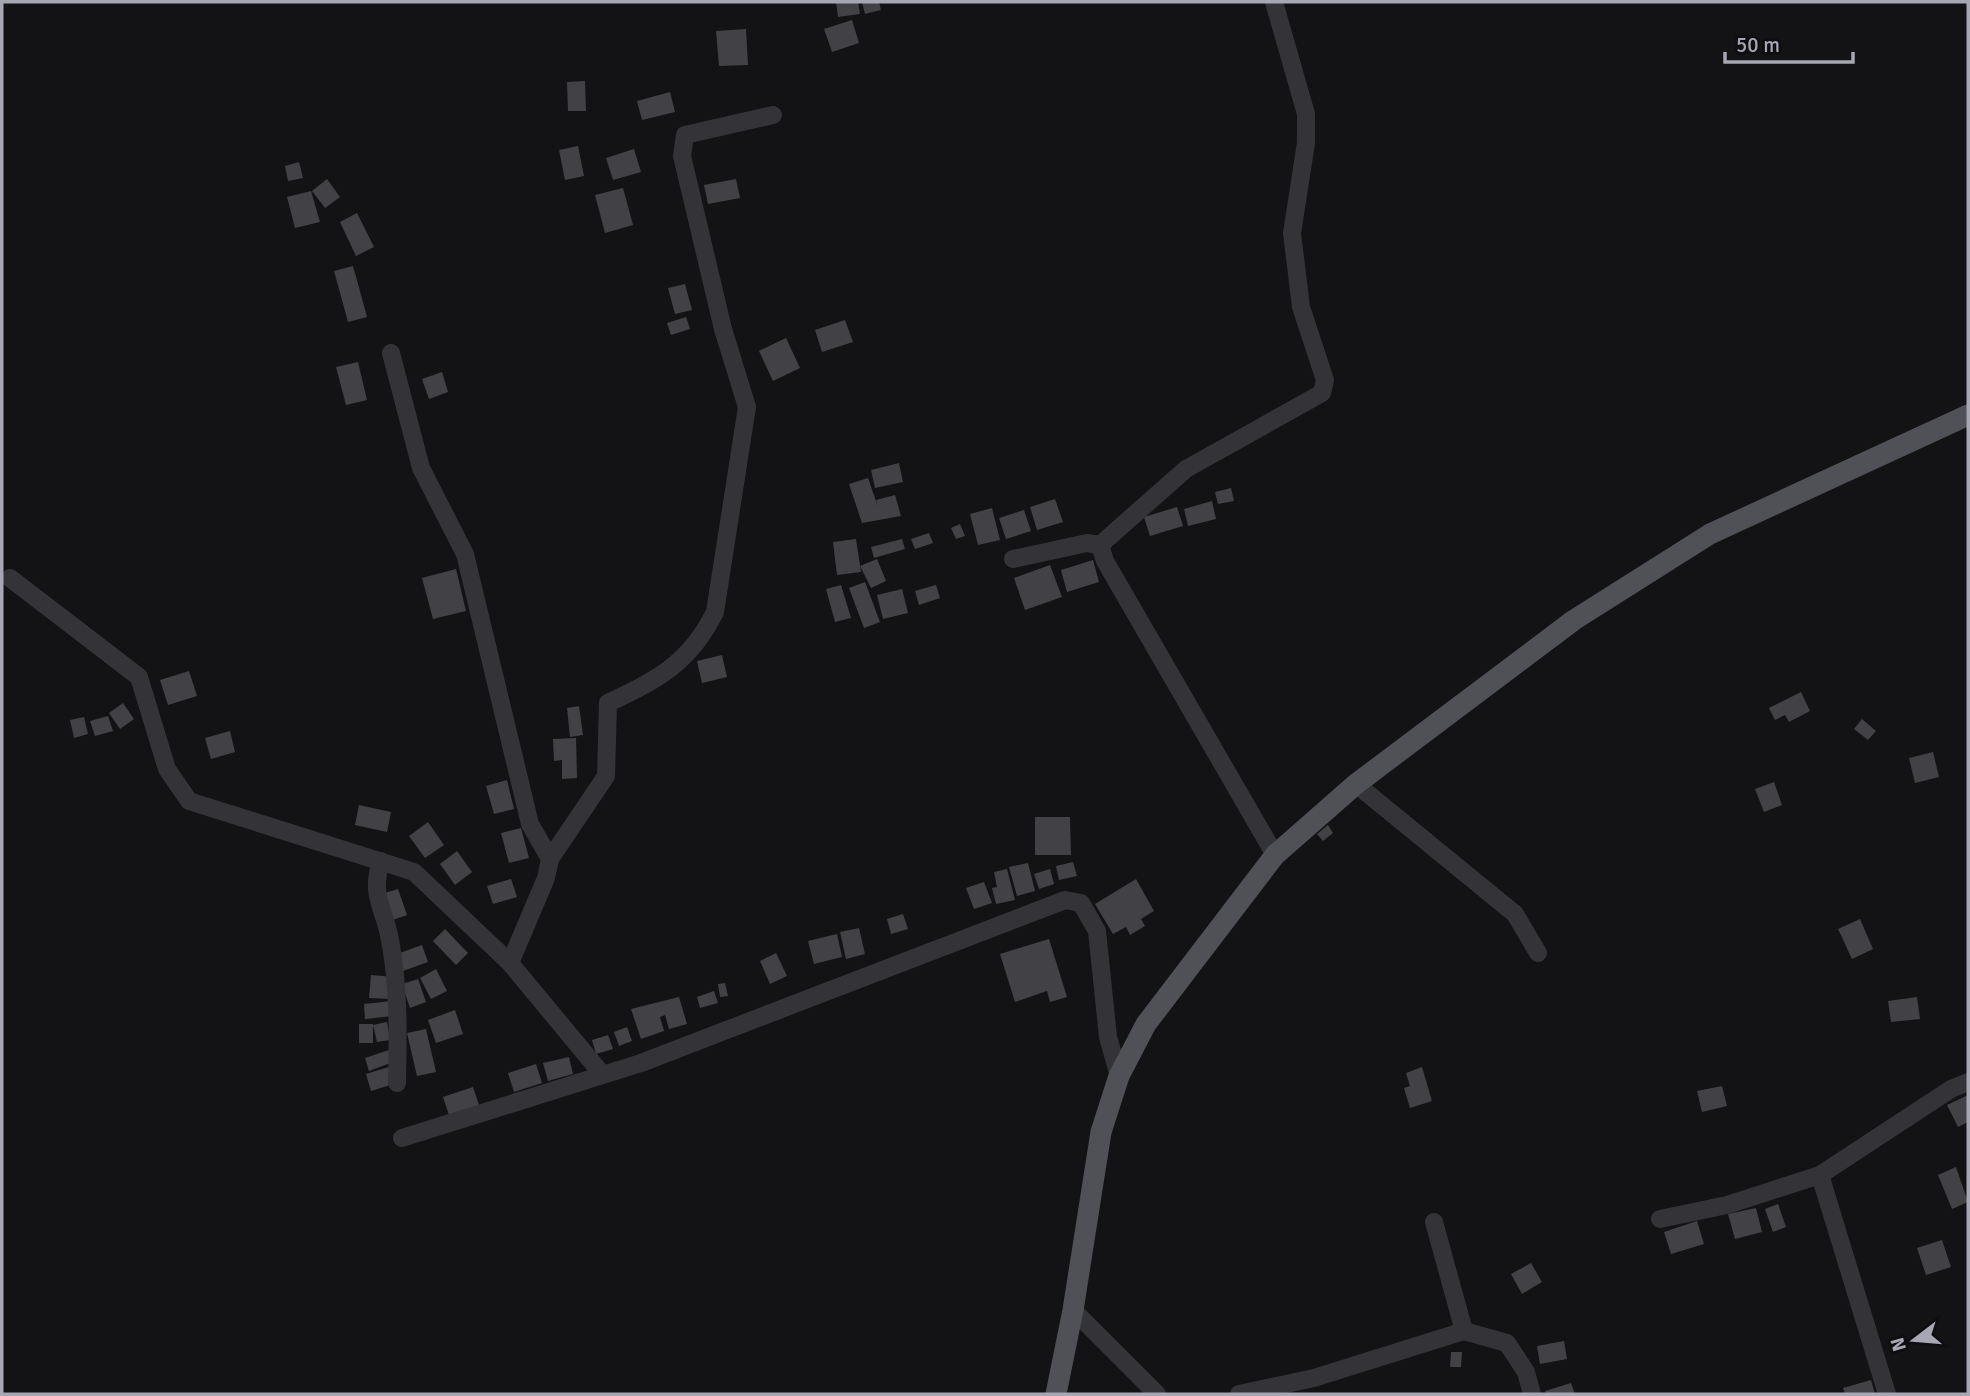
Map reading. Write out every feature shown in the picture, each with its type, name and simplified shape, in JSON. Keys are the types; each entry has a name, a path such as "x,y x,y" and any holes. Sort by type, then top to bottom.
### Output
{"main road":[{"path":"1056,1394 1073,1310 1101,1132 1119,1076 1146,1024 1275,855 1356,784 1574,620 1710,534 1968,415"}],"street":[{"path":"1100,545 1186,469 1322,393 1325,380 1301,307 1292,233 1306,143 1306,114 1274,2"},
{"path":"510,963 546,878 550,859 606,776 608,703 659,679 704,635 715,612 747,407 723,329 682,156 685,135 773,115"},
{"path":"391,353 421,468 465,554 530,824 550,859"},
{"path":"1013,559 1087,542 1100,545"},
{"path":"1100,545 1105,561 1275,855"},
{"path":"10,578 139,677 167,769 189,802 414,872 510,963 602,1073"},
{"path":"1356,784 1515,914 1538,953"},
{"path":"381,861 374,884 390,940 398,1023 397,1083"},
{"path":"402,1138 602,1073 641,1063 1065,900 1081,903 1097,931 1108,1037 1119,1076"},
{"path":"1660,1219 1727,1205 1820,1175 1951,1089 1968,1082"},
{"path":"1820,1175 1887,1394"},
{"path":"1434,1222 1464,1331"},
{"path":"1073,1310 1157,1394"},
{"path":"1239,1394 1314,1378 1464,1331 1507,1343 1526,1372 1532,1394"}],"building":[{"path":"836,2 858,2 860,14 838,17"},
{"path":"862,2 879,2 881,10 865,14"},
{"path":"852,20 859,43 832,52 824,29"},
{"path":"746,29 748,65 719,66 716,31"},
{"path":"585,81 586,111 568,111 567,82"},
{"path":"670,92 675,112 642,120 637,101"},
{"path":"578,146 584,176 565,180 559,150"},
{"path":"634,149 641,172 613,180 606,158"},
{"path":"299,162 303,178 288,181 285,166"},
{"path":"327,179 340,197 325,208 312,191"},
{"path":"736,179 740,198 708,204 704,185"},
{"path":"623,188 633,225 605,233 595,195"},
{"path":"311,191 320,222 295,228 287,197"},
{"path":"357,213 374,247 356,256 340,222"},
{"path":"353,266 367,317 348,322 334,271"},
{"path":"685,284 692,310 675,314 668,288"},
{"path":"686,317 690,329 671,335 667,323"},
{"path":"845,320 853,342 822,352 815,330"},
{"path":"786,338 800,368 773,381 759,351"},
{"path":"358,362 367,400 346,405 336,367"},
{"path":"442,372 448,392 429,399 422,379"},
{"path":"899,463 903,482 875,488 871,470"},
{"path":"868,478 878,507 876,500 895,495 901,516 862,523 849,484"},
{"path":"1231,488 1234,501 1218,504 1215,492"},
{"path":"1055,499 1063,522 1037,530 1030,507"},
{"path":"1212,501 1216,519 1188,526 1184,509"},
{"path":"1177,507 1183,526 1150,536 1144,517"},
{"path":"992,508 1000,540 978,545 970,514"},
{"path":"1024,510 1031,531 1006,539 999,518"},
{"path":"960,524 965,536 956,539 951,528"},
{"path":"929,533 933,543 915,549 911,539"},
{"path":"856,539 861,572 837,575 833,542"},
{"path":"902,539 905,549 874,558 871,547"},
{"path":"877,559 886,581 871,588 860,566"},
{"path":"1093,560 1099,582 1067,592 1061,570"},
{"path":"1050,565 1062,597 1025,610 1014,578"},
{"path":"456,569 466,611 433,619 422,578"},
{"path":"865,582 880,622 864,628 849,588"},
{"path":"841,585 851,618 835,622 826,589"},
{"path":"936,585 940,598 919,605 915,591"},
{"path":"902,589 908,613 883,619 877,595"},
{"path":"722,655 727,677 702,683 697,661"},
{"path":"189,671 197,696 168,705 160,680"},
{"path":"1801,692 1810,711 1789,722 1785,715 1775,720 1769,708"},
{"path":"123,703 134,719 120,729 109,713"},
{"path":"579,706 583,735 570,737 567,708"},
{"path":"108,716 113,731 95,736 90,721"},
{"path":"84,717 88,734 74,738 70,720"},
{"path":"1862,719 1876,731 1868,740 1854,729"},
{"path":"230,731 235,752 211,759 205,738"},
{"path":"576,738 577,778 562,779 562,760 554,761 553,739"},
{"path":"1933,752 1939,777 1915,783 1909,758"},
{"path":"507,780 514,809 494,814 486,786"},
{"path":"1774,782 1782,805 1764,812 1755,789"},
{"path":"359,805 391,812 387,832 355,825"},
{"path":"1035,817 1070,817 1071,855 1035,855"},
{"path":"428,822 444,845 425,858 409,836"},
{"path":"1328,825 1333,833 1323,841 1317,834"},
{"path":"521,828 529,858 509,863 501,833"},
{"path":"457,851 472,872 455,885 440,864"},
{"path":"1073,862 1077,876 1059,880 1056,866"},
{"path":"1028,863 1035,891 1017,896 1009,867"},
{"path":"1007,869 1015,900 996,904 992,888 997,887 994,872"},
{"path":"1050,869 1054,884 1039,889 1034,874"},
{"path":"511,879 517,897 493,904 487,886"},
{"path":"1136,879 1154,911 1141,919 1145,926 1130,935 1126,927 1113,934 1095,904"},
{"path":"984,882 992,903 974,909 966,888"},
{"path":"398,889 407,915 387,922 378,895"},
{"path":"903,914 908,929 891,934 887,919"},
{"path":"1860,919 1873,949 1852,959 1838,929"},
{"path":"859,928 865,954 846,959 840,932"},
{"path":"445,929 468,953 456,965 433,941"},
{"path":"837,934 842,957 814,964 808,941"},
{"path":"1049,939 1067,997 1050,1002 1047,991 1015,1002 1000,954"},
{"path":"422,945 428,962 403,971 397,954"},
{"path":"776,953 787,976 770,984 760,961"},
{"path":"436,969 447,991 431,999 420,978"},
{"path":"371,975 393,977 392,999 369,998"},
{"path":"418,979 426,1002 410,1008 402,984"},
{"path":"725,983 728,996 720,997 718,984"},
{"path":"714,991 718,1003 700,1008 697,997"},
{"path":"679,997 687,1024 669,1029 665,1015 660,1017 664,1031 641,1039 631,1009"},
{"path":"1917,997 1920,1019 1891,1022 1888,1001"},
{"path":"392,1001 393,1016 365,1019 364,1004"},
{"path":"455,1010 463,1034 436,1043 428,1020"},
{"path":"387,1022 390,1040 377,1042 373,1025"},
{"path":"359,1024 373,1024 373,1043 359,1043"},
{"path":"627,1027 632,1041 619,1046 614,1032"},
{"path":"426,1029 436,1072 417,1076 407,1033"},
{"path":"608,1035 613,1049 596,1054 592,1040"},
{"path":"389,1050 393,1062 369,1071 365,1058"},
{"path":"569,1057 573,1074 548,1081 543,1063"},
{"path":"536,1064 542,1083 514,1092 508,1073"},
{"path":"392,1066 397,1083 371,1091 366,1074"},
{"path":"1422,1067 1432,1101 1410,1108 1404,1088 1410,1086 1406,1073"},
{"path":"1722,1086 1727,1106 1702,1112 1697,1091"},
{"path":"473,1087 480,1108 450,1118 443,1097"},
{"path":"1968,1095 1968,1122 1958,1127 1947,1105"},
{"path":"1956,1167 1968,1202 1952,1209 1938,1175"},
{"path":"1778,1204 1786,1227 1773,1232 1765,1209"},
{"path":"1756,1208 1762,1232 1735,1239 1728,1214"},
{"path":"1697,1221 1704,1244 1671,1254 1664,1232"},
{"path":"1942,1240 1951,1267 1926,1275 1917,1248"},
{"path":"1531,1263 1542,1282 1522,1294 1511,1274"},
{"path":"1564,1341 1567,1359 1540,1364 1537,1346"},
{"path":"1451,1352 1462,1352 1461,1367 1450,1367"},
{"path":"1871,1380 1875,1394 1845,1394 1843,1388"},
{"path":"1571,1383 1575,1394 1546,1394 1545,1391"}]}
